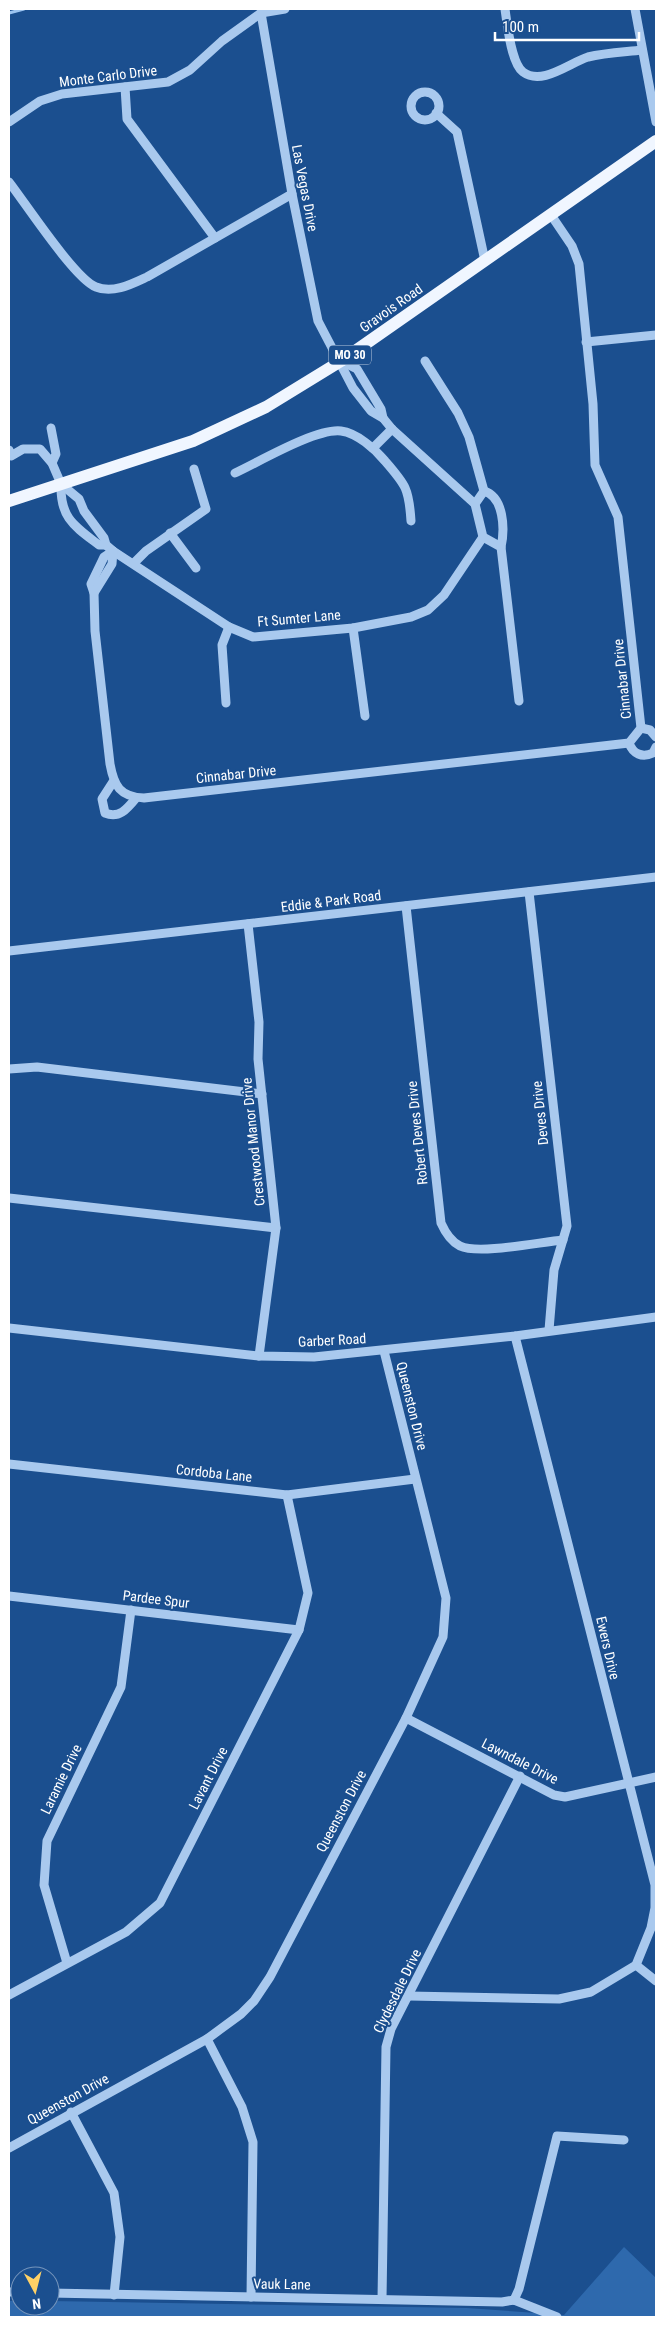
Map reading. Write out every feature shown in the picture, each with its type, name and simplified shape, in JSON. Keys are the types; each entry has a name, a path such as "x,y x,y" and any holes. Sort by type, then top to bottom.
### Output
{"main road":[{"name":"Gravois Road","path":"9,501 213,433 273,403 341,361 656,141"}],"street":[{"name":"Monte Carlo Drive","path":"9,122 40,101 62,94 168,82 190,70 222,41 261,13 285,9"},
{"path":"504,9 514,56 522,71 532,76 543,76 588,57 642,50"},
{"path":"636,9 656,122"},
{"name":"Las Vegas Drive","path":"261,13 292,194 318,321 341,361 357,369 381,409 383,418 392,429 475,504"},
{"path":"125,87 128,119 215,238"},
{"path":"436,113 457,132 485,260"},
{"path":"9,182 80,276 97,288 123,289 292,194"},
{"name":"Cinnabar Drive","path":"136,798 629,743 642,728 618,517 595,465 593,404 579,264 572,246 551,215"},
{"path":"586,342 656,335"},
{"path":"425,362 458,413 469,438 484,491"},
{"path":"51,428 56,454 52,463"},
{"path":"373,448 392,429"},
{"path":"235,473 312,436 329,431 343,431 373,448 404,483 409,495 412,522"},
{"path":"10,456 23,450 40,450 52,463 62,484"},
{"path":"134,564 146,551 206,509 194,469"},
{"name":"Ft Sumter Lane","path":"62,484 79,499 84,511 109,548"},
{"name":"Ft Sumter Lane","path":"62,484 62,507 76,528 99,545 109,548 229,627 253,637 353,628 411,617 428,610 444,595 483,537"},
{"path":"484,491 475,504 483,537 501,547"},
{"path":"484,491 490,493 498,503 504,536 501,547 519,701"},
{"path":"170,533 196,568"},
{"path":"109,548 91,584 94,593 95,632 114,782 123,792 136,798 125,811 118,814 104,813 102,799 114,782"},
{"path":"226,703 222,645 229,627"},
{"path":"353,628 365,716"},
{"path":"642,728 650,730 656,737"},
{"path":"629,743 636,753 641,755 653,753 656,748"},
{"name":"Eddie & Park Road","path":"9,951 656,877"},
{"name":"Deves Drive","path":"529,892 567,1226 554,1270 549,1330"},
{"name":"Robert Deves Drive","path":"406,906 441,1223 447,1237 460,1246 475,1250 563,1240"},
{"name":"Crestwood Manor Drive","path":"248,924 259,1022 258,1059 276,1228 259,1356"},
{"path":"9,1069 37,1067 262,1094"},
{"path":"9,1198 276,1228"},
{"name":"Garber Road","path":"9,1328 259,1356 314,1357 515,1336 656,1317"},
{"name":"Ewers Drive","path":"515,1336 655,1886 655,1908 651,1928 636,1965"},
{"name":"Queenston Drive","path":"9,2148 206,2039 241,2014 254,2001 270,1977 406,1718 442,1637 446,1598 384,1351"},
{"name":"Cordoba Lane","path":"9,1464 287,1495 415,1479"},
{"name":"Lavant Drive","path":"9,1995 126,1932 160,1903 299,1630 308,1593 287,1495"},
{"name":"Pardee Spur","path":"9,1596 299,1630"},
{"name":"Laramie Drive","path":"67,1963 44,1885 47,1841 121,1688 131,1610"},
{"name":"Lawndale Drive","path":"406,1718 554,1795 565,1797 656,1777"},
{"name":"Clydesdale Drive","path":"382,2299 386,2047 391,2029 410,1996 520,1776"},
{"path":"410,1996 559,1999 591,1992 636,1965 656,1981"},
{"path":"206,2039 242,2107 253,2142 251,2297"},
{"path":"71,2112 114,2193 120,2237 114,2295"},
{"path":"557,2317 514,2300 519,2290 557,2136 624,2140"},
{"name":"Vauk Lane","path":"60,2293 502,2302 514,2300"}],"shaded area":[{"path":"624,2247 656,2278 656,2317 9,2317 9,2301 10,2316 60,2316 60,2301 467,2308 564,2315"}],"waterway":[{"path":"9,13 24,9"}]}
